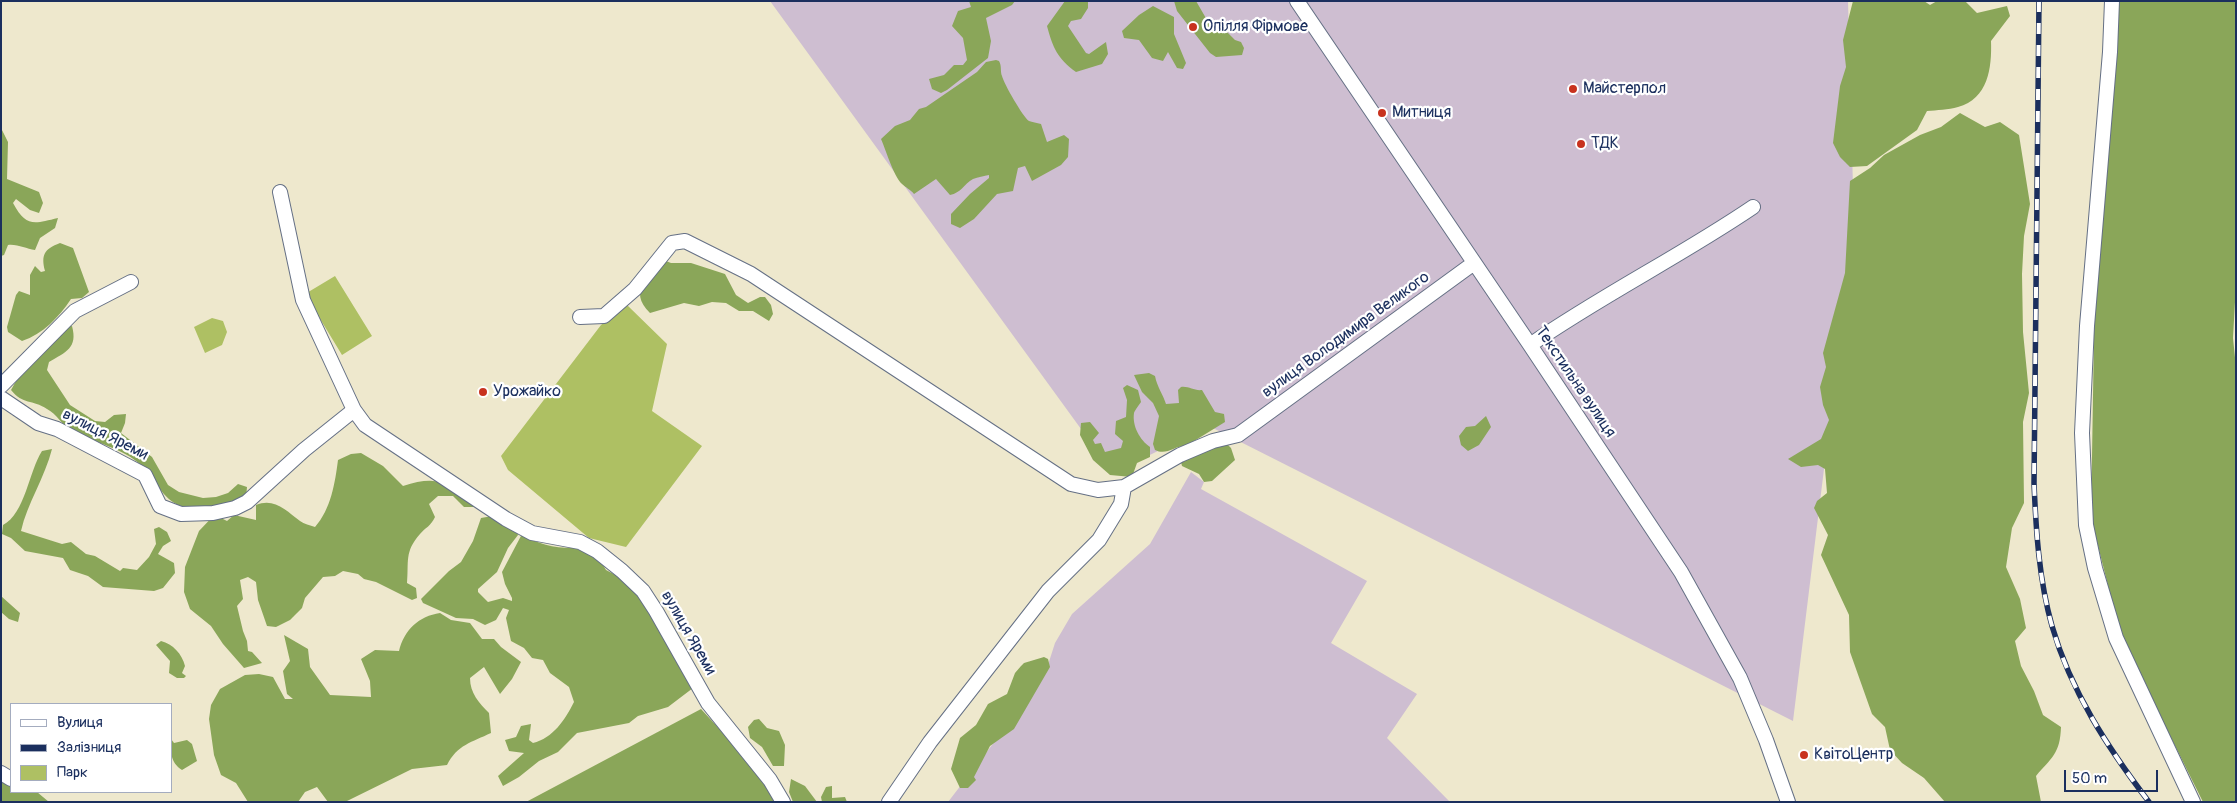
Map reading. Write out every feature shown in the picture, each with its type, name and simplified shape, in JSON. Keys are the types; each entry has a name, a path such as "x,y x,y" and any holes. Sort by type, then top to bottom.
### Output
{"street":[{"name":"Текстильна вулиця","path":"1297,1 1681,572 1723,644 1755,710 1788,802"},
{"path":"2112,1 2110,52 2087,326 2082,433 2086,526 2095,568 2116,638 2193,802"},
{"name":"вулиця Яреми","path":"280,192 303,300 354,410 365,425 506,519 532,533 580,542 597,551 622,571 643,591 708,703 770,780 783,802"},
{"path":"1530,345 1570,316 1718,231 1753,207"},
{"path":"580,317 604,316 634,289 672,243 685,241 751,274 1071,484 1098,490 1124,487 1121,504 1099,540 1048,591 930,742 889,802"},
{"name":"вулиця Володимира Великого","path":"1124,487 1180,455 1213,441 1238,435 1474,263"},
{"path":"1,386 75,311 132,282"},
{"name":"вулиця Яреми","path":"1,398 38,423 57,429 145,475 160,506 181,514 213,513 235,508 247,502 304,450 354,410"}],"shaded area":[{"path":"770,1 1848,1 1854,225 1793,721 1209,426 1113,473"},
{"path":"1191,472 1204,482 1201,489 1367,581 1331,643 1417,694 1387,738 1450,802 948,802 1029,697 1047,668 1055,643 1072,614 1150,544"}],"green space":[{"path":"969,1 1015,1 1012,5 986,18 991,41 988,58 941,93 932,89 929,79 944,75 954,65 963,65 967,60 963,38 952,26 958,11 971,7"},
{"path":"1065,1 1088,1 1088,8 1081,19 1071,21 1068,26 1086,53 1089,54 1106,42 1108,54 1102,64 1076,72 1064,62 1057,52 1047,26"},
{"path":"1174,1 1196,1 1214,32 1226,31 1235,40 1241,42 1244,48 1242,55 1216,57 1210,53 1177,11"},
{"path":"1853,1 1924,1 1930,5 1937,1 1965,1 1977,13 2007,6 2010,16 1991,41 1989,72 1982,90 1976,97 1958,107 1927,111 1917,130 1867,166 1850,167 1840,157 1833,143 1840,86 1846,67 1843,40"},
{"path":"2115,1 2235,1 2236,284 2233,338 2236,367 2236,802 2203,802 2121,637 2091,518 2095,273"},
{"path":"1153,6 1174,17 1174,34 1186,63 1183,69 1177,68 1168,52 1163,61 1152,58 1139,40 1124,38 1122,31 1139,15"},
{"path":"996,60 1000,63 1003,80 1018,107 1029,121 1041,124 1047,142 1064,135 1069,139 1068,157 1061,165 1032,181 1025,166 1018,168 1013,191 997,194 974,219 960,228 951,224 951,214 989,178 989,175 973,179 957,192 950,195 936,179 914,194 899,180 881,139 895,126 910,120 919,109 926,107 977,72 986,62"},
{"path":"1960,113 1985,127 2000,122 2019,135 2030,204 2024,236 2022,274 2023,332 2029,393 2023,422 2024,503 2012,528 2006,567 2020,599 2026,628 2015,641 2021,666 2034,691 2043,715 2061,727 2057,749 2036,776 2041,802 1945,802 1924,778 1902,763 1890,750 1885,727 1872,714 1850,652 1849,615 1821,555 1828,535 1814,508 1817,501 1827,493 1825,469 1818,465 1801,467 1788,459 1821,439 1829,420 1823,405 1820,387 1826,367 1823,353 1845,273 1850,181 1870,168 1884,155 1920,135 1941,127"},
{"path":"1,128 8,142 7,179 39,192 43,203 39,213 30,210 16,199 13,203 18,211 26,220 31,222 42,222 58,218 55,228 40,238 35,250 8,245 4,255 1,256"},
{"path":"60,243 73,248 89,292 82,298 71,299 50,324 37,334 22,341 8,332 7,327 16,295 19,291 30,295 30,275 35,266 41,272 45,271 43,261 45,253"},
{"path":"666,261 671,263 691,263 725,274 736,295 748,303 760,297 765,297 771,305 773,314 769,321 753,311 739,311 726,303 712,302 699,306 684,303 650,313 643,305 640,290 647,278"},
{"path":"335,276 372,336 342,355 305,294"},
{"path":"626,304 667,344 652,411 702,446 626,547 589,538 508,470 501,456 601,325"},
{"path":"212,318 223,321 227,332 222,345 205,353 194,327"},
{"path":"72,326 72,344 65,352 49,362 47,370 70,405 95,421 105,422 114,415 126,414 121,433 152,457 168,485 179,492 203,498 216,497 228,493 238,484 247,487 246,498 241,502 211,508 188,508 174,503 134,459 73,431 51,411 15,395 11,390 16,381 66,327"},
{"path":"1149,373 1155,376 1166,404 1179,403 1178,390 1181,387 1202,390 1215,412 1224,414 1225,422 1186,446 1163,452 1155,450 1153,444 1159,416 1153,403 1142,392 1134,375"},
{"path":"1127,385 1138,390 1141,402 1134,413 1134,423 1140,437 1150,447 1150,457 1137,463 1132,477 1110,475 1093,460 1080,435 1081,423 1090,422 1099,433 1093,440 1095,444 1101,443 1105,452 1121,448 1123,441 1115,434 1116,421 1126,417 1127,400 1123,388"},
{"path":"1486,416 1491,427 1479,445 1468,451 1461,445 1459,436 1466,427 1475,426"},
{"path":"1228,445 1235,460 1212,481 1204,482 1199,474 1182,466 1181,462 1201,448"},
{"path":"52,449 21,531 62,544 71,542 86,554 95,556 120,571 123,568 137,570 149,557 156,544 154,529 159,527 167,532 171,541 163,546 158,554 174,563 175,573 163,588 154,591 103,587 88,576 70,570 63,558 25,551 11,538 2,534 3,525 17,512 22,502 37,459 42,451"},
{"path":"361,453 383,466 403,486 425,481 442,483 458,491 474,507 464,507 453,496 438,496 429,504 435,517 432,523 415,540 408,557 407,583 416,588 417,598 412,600 376,582 364,579 358,574 343,571 335,576 323,577 305,598 302,608 290,620 276,627 267,626 258,600 256,582 248,577 240,580 243,599 237,606 248,651 252,652 262,663 244,668 223,644 211,626 190,609 184,592 185,567 199,531 218,511 223,519 227,521 234,515 256,520 256,505 263,503 280,506 302,522 315,527 329,504 338,460 351,454"},
{"path":"498,515 515,524 518,535 508,548 497,572 478,589 478,592 488,602 503,598 512,601 502,572 522,534 545,545 570,548 587,547 597,555 606,570 627,581 652,601 693,688 668,707 638,716 629,723 577,733 558,752 539,761 519,777 503,786 498,776 524,753 509,751 505,740 516,737 521,726 531,724 529,740 533,743 552,733 567,715 574,702 569,687 550,673 543,660 532,658 524,648 511,641 506,618 509,610 503,608 496,620 485,625 473,619 456,618 423,603 421,599 449,571 461,562 473,541 481,518"},
{"path":"1,596 20,613 18,622 9,619 1,612"},
{"path":"440,613 451,620 470,623 482,639 494,639 501,647 521,662 512,679 500,694 484,667 470,678 473,693 489,713 491,733 460,748 447,765 412,769 345,802 328,802 317,787 305,792 298,802 248,802 236,783 221,775 214,755 209,719 211,705 220,689 245,675 259,674 273,677 285,699 293,699 287,694 283,671 290,661 284,635 308,649 310,667 330,695 371,697 370,681 361,659 375,650 399,651 401,643 413,625 425,617"},
{"path":"161,641 173,647 182,657 185,666 182,673 186,676 184,678 177,678 169,673 170,661 156,645"},
{"path":"1044,657 1048,659 1050,667 1014,729 990,746 974,777 976,780 968,788 960,788 951,769 960,738 976,725 988,704 1007,694 1015,673 1024,663"},
{"path":"701,709 747,759 779,802 526,802"},
{"path":"759,719 767,728 779,731 785,745 784,766 773,766 762,747 750,738 748,727 754,720"},
{"path":"172,740 174,743 187,740 192,744 197,761 182,770 173,760"},
{"path":"1,774 10,779 10,793 38,793 49,802 1,802"},
{"path":"791,779 805,786 817,802 793,802 789,792"},
{"path":"832,786 832,798 845,797 847,802 822,802 821,797 826,787"}],"railway":[{"path":"2039,1 2034,483 2041,573 2052,626 2069,674 2105,740 2149,802"}],"place":[{"name":"Опілля Фірмове","path":"1193,27"},
{"name":"Майстерпол","path":"1573,89"},
{"name":"Митниця","path":"1382,113"},
{"name":"ТДК","path":"1581,144"},
{"name":"Урожайко","path":"483,392"},
{"name":"КвітоЦентр","path":"1804,755"}]}
